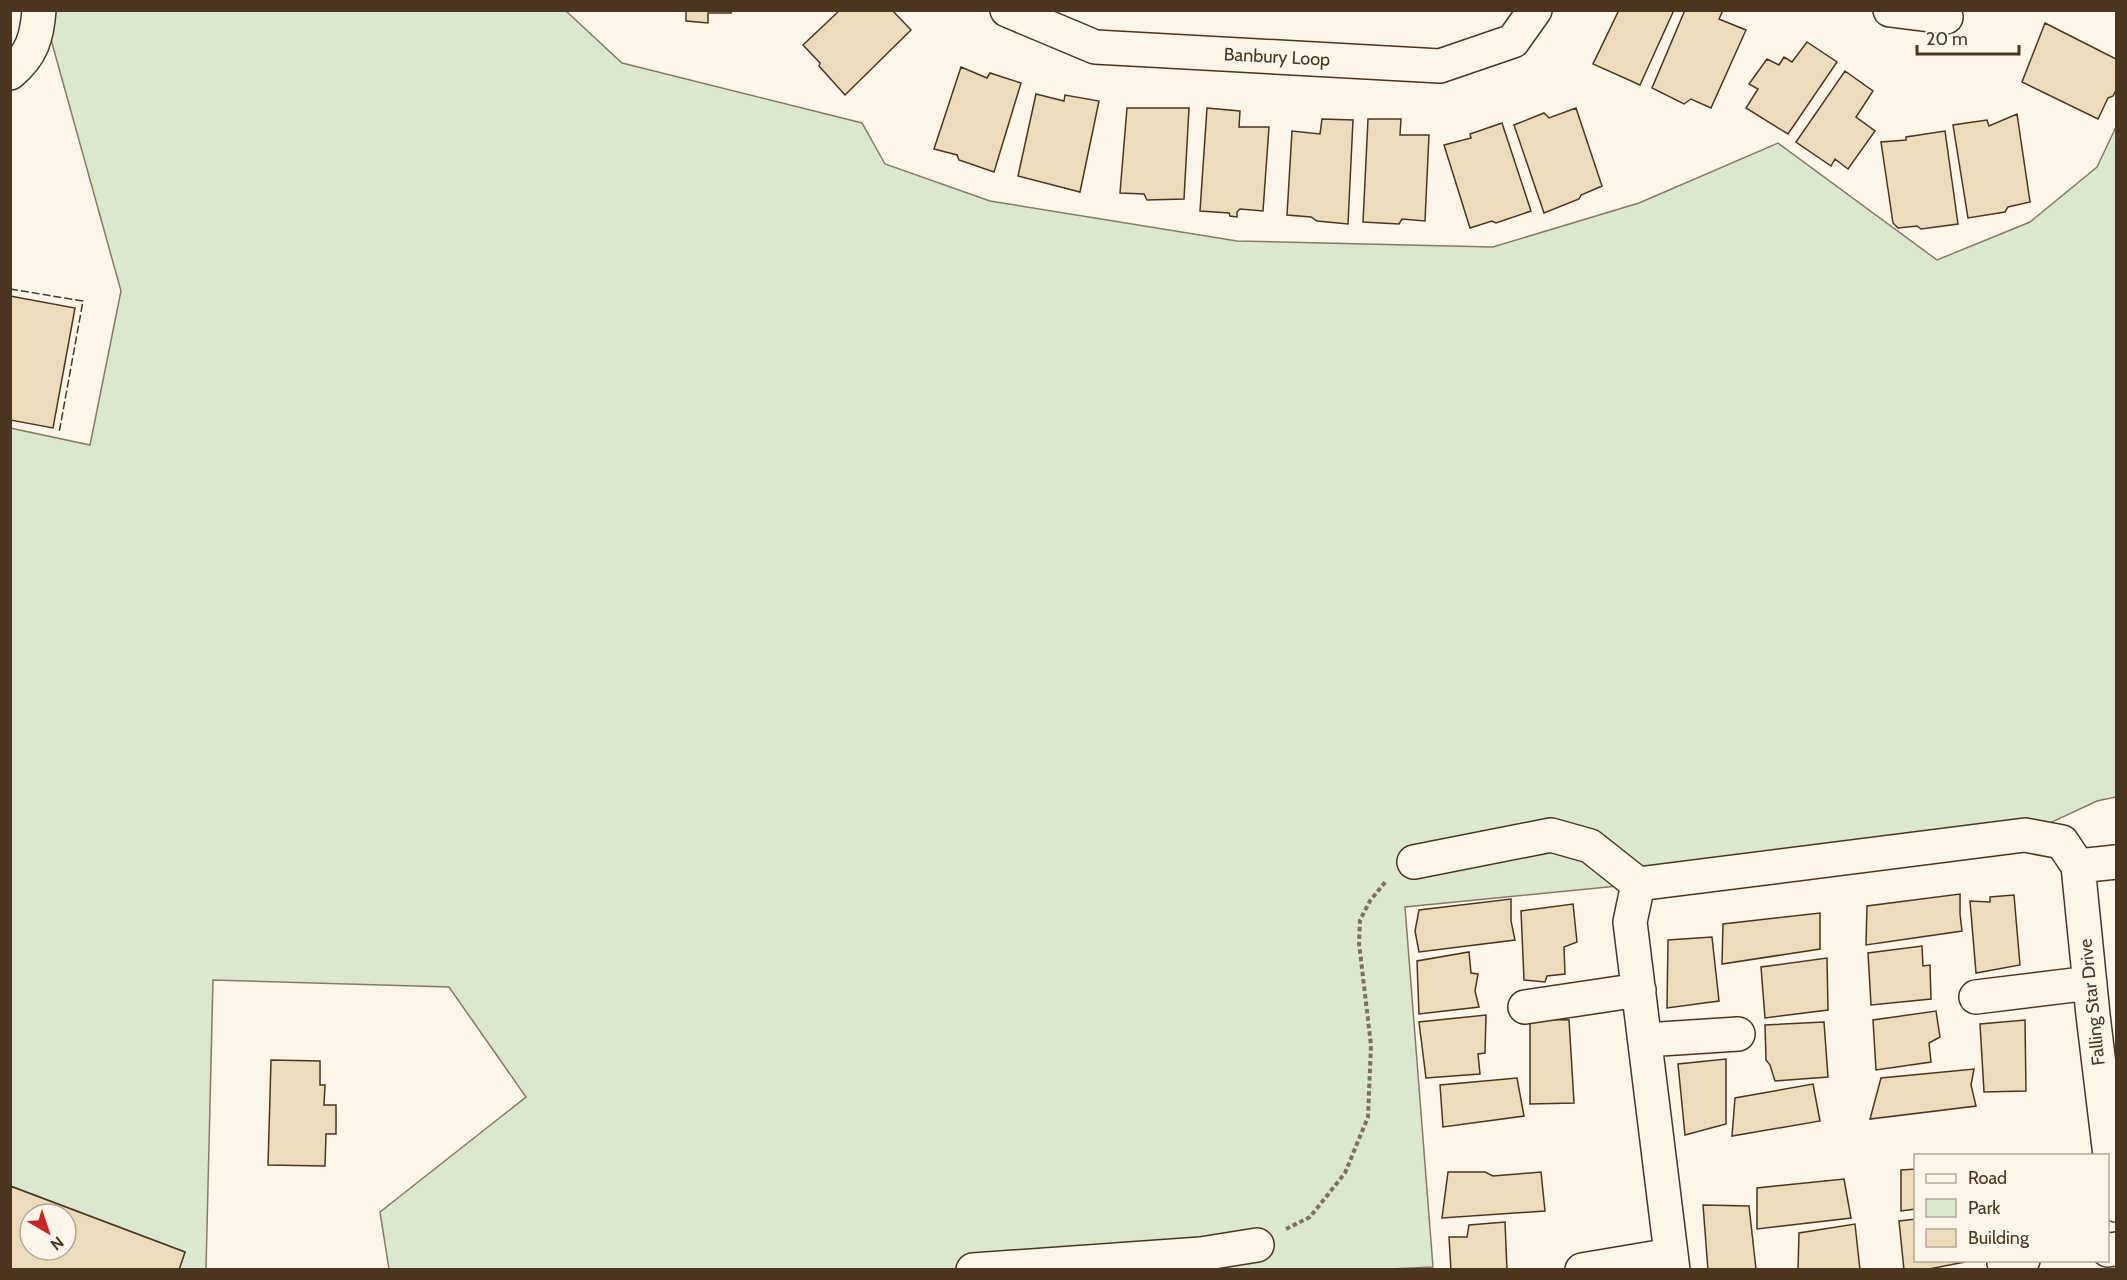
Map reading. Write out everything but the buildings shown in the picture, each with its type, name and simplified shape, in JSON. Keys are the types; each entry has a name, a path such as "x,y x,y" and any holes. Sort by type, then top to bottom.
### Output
{"street":[{"path":"10,73 22,63 37,35 39,10"},
{"name":"Banbury Loop","path":"1006,10 1095,47 1440,66 1513,41 1535,10"},
{"path":"1890,10 1946,17"},
{"path":"1414,862 1551,835 1590,846 1638,884 1630,922 1672,1262 1582,1269"},
{"name":"Falling Star Drive","path":"1638,884 2025,835 2062,842 2078,866 2090,983 2104,1014 2116,1205"},
{"path":"2078,866 2116,862"},
{"path":"1976,997 2090,983"},
{"path":"1525,1007 1639,990"},
{"path":"1645,1040 1738,1034"},
{"path":"973,1269 1040,1267 1201,1254 1257,1245"}],"path":[{"path":"1257,1245 1310,1217 1345,1173 1368,1117 1371,1045 1359,944 1360,920 1370,901 1389,877 1414,862"}],"green space":[{"path":"53,11 566,11 622,63 862,123 885,164 990,201 1237,241 1493,247 1639,203 1778,143 1937,260 2030,222 2097,167 2116,127 2116,797 2097,801 2024,835 1638,884 1405,907 1433,1267 1369,1270 389,1269 380,1212 526,1097 449,987 213,980 206,1269 179,1269 185,1252 78,1211 78,1202 53,1202 11,1186 10,428 90,445 121,291 50,36"}],"fence":[{"path":"10,289 83,301 59,433"}]}
